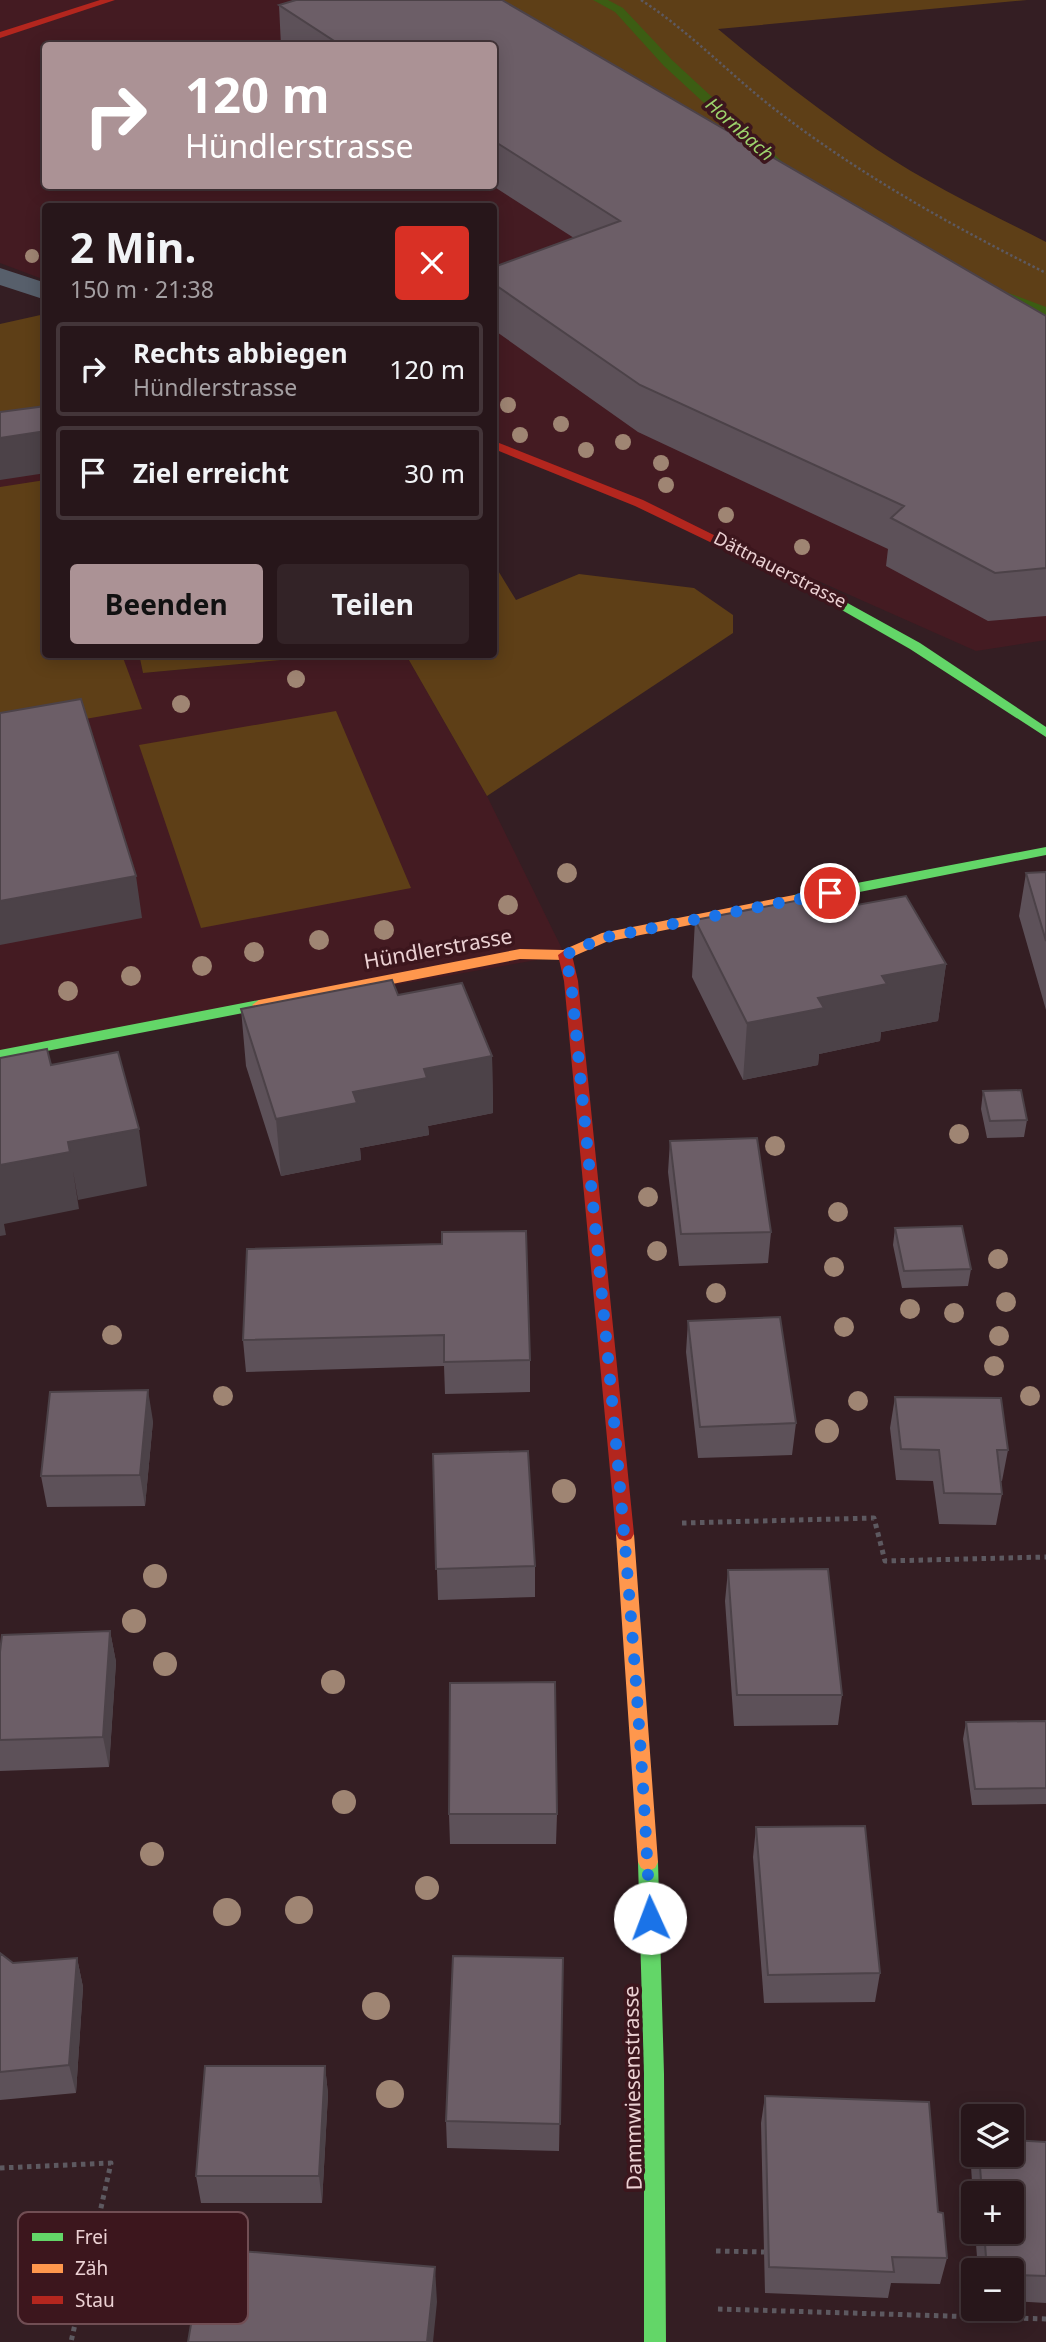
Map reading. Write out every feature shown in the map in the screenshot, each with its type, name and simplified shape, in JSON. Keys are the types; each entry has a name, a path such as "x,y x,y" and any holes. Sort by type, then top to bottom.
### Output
{"street":[{"path":"0,35 110,0"},
{"path":"0,276 42,291"},
{"name":"Dättnauerstrasse","path":"497,445 647,505 808,583 933,656 1046,733"},
{"name":"Hündlerstrasse","path":"0,1055 520,954 565,955 602,938 1046,851"},
{"name":"Dammwiesenstrasse","path":"565,955 571,981 625,1524 645,1809 655,2157 656,2342"}],"path":[{"path":"641,0 668,19 779,113 848,162 925,210 1046,273"},
{"path":"625,1524 874,1518 885,1561 1046,1557"},
{"path":"0,2168 111,2163 100,2212"},
{"path":"656,2308 1046,2319"},
{"path":"71,2342 75,2324"}],"shaded area":[{"path":"0,0 447,0 1046,334 1046,640 976,651 647,505 497,446 497,203 42,203 42,279 0,263"},
{"path":"447,0 1027,0 718,29 835,121 896,162 938,187 1046,242 1046,334"},
{"path":"42,315 42,439 0,441 0,324"},
{"path":"42,443 42,658 140,658 143,673 303,658 408,658 487,796 565,955 0,1055 0,450"},
{"path":"42,480 42,658 123,658 142,709 0,734 0,487"},
{"path":"497,569 516,600 579,574 694,588 733,615 733,633 487,796 408,658 497,658"},
{"path":"140,658 303,658 143,673"},
{"path":"336,711 411,888 201,928 139,745"}],"building":[{"path":"296,0 502,0 1046,316 1046,568 995,573 891,518 904,506 640,385 497,286 497,266 620,221 497,143 497,42 336,42 279,5"},
{"path":"42,407 42,432 0,438 0,412"},
{"path":"81,699 136,876 0,901 0,713"},
{"path":"1046,872 1046,941 1026,873"},
{"path":"837,893 846,907 906,896 946,964 882,976 887,984 818,998 824,1008 747,1023 695,920"},
{"path":"392,980 398,995 462,983 492,1056 424,1069 427,1078 353,1092 357,1103 276,1119 241,1009"},
{"path":"47,1049 51,1065 118,1052 139,1129 68,1142 70,1152 0,1165 0,1058"},
{"path":"1021,1090 1027,1120 990,1121 983,1091"},
{"path":"757,1138 771,1232 681,1234 670,1141"},
{"path":"962,1226 971,1269 904,1271 895,1228"},
{"path":"526,1231 530,1360 444,1362 444,1335 243,1340 247,1249 442,1244 442,1232"},
{"path":"780,1317 796,1423 700,1427 688,1321"},
{"path":"148,1390 140,1475 41,1476 50,1392"},
{"path":"895,1397 1001,1398 1008,1450 997,1450 1002,1494 944,1493 939,1450 901,1449"},
{"path":"528,1451 535,1566 436,1569 433,1454"},
{"path":"828,1569 842,1695 737,1695 728,1570"},
{"path":"110,1631 103,1737 0,1740 2,1635"},
{"path":"555,1682 557,1814 449,1814 450,1683"},
{"path":"1046,1721 1046,1788 975,1789 966,1722"},
{"path":"865,1826 880,1973 768,1975 756,1827"},
{"path":"0,1953 13,1963 77,1958 69,2065 0,2072"},
{"path":"453,1956 563,1958 560,2124 446,2121"},
{"path":"205,2066 325,2066 319,2176 196,2176"},
{"path":"765,2096 929,2102 938,2212 943,2213 947,2258 892,2257 894,2272 769,2267"},
{"path":"1024,2141 1046,2142 1046,2276 1024,2275 1024,2258 986,2258 985,2244 1024,2244 1024,2181 981,2181 980,2167 1024,2167"},
{"path":"248,2252 435,2267 427,2342 188,2342 191,2324 248,2324"}],"waterway":[{"name":"Hornbach","path":"599,0 619,10 668,63 785,171"},
{"name":"Hornbach","path":"998,293 1046,312"}],"traffic: fast":[{"path":"795,578 915,646 1046,733"},
{"path":"794,900 1046,851"},
{"path":"0,1055 259,1005"},
{"path":"648,1862 654,2074 655,2342"}],"traffic: slow":[{"path":"259,1005 520,954 565,955 602,938 794,900"},
{"path":"625,1534 648,1862"}],"traffic: jam":[{"path":"0,35 110,0"},
{"path":"497,446 639,503 795,578"},
{"path":"565,955 571,981 625,1534"}],"route":[{"path":"650,1918 625,1524 571,981 565,955 602,938 830,893"}]}
